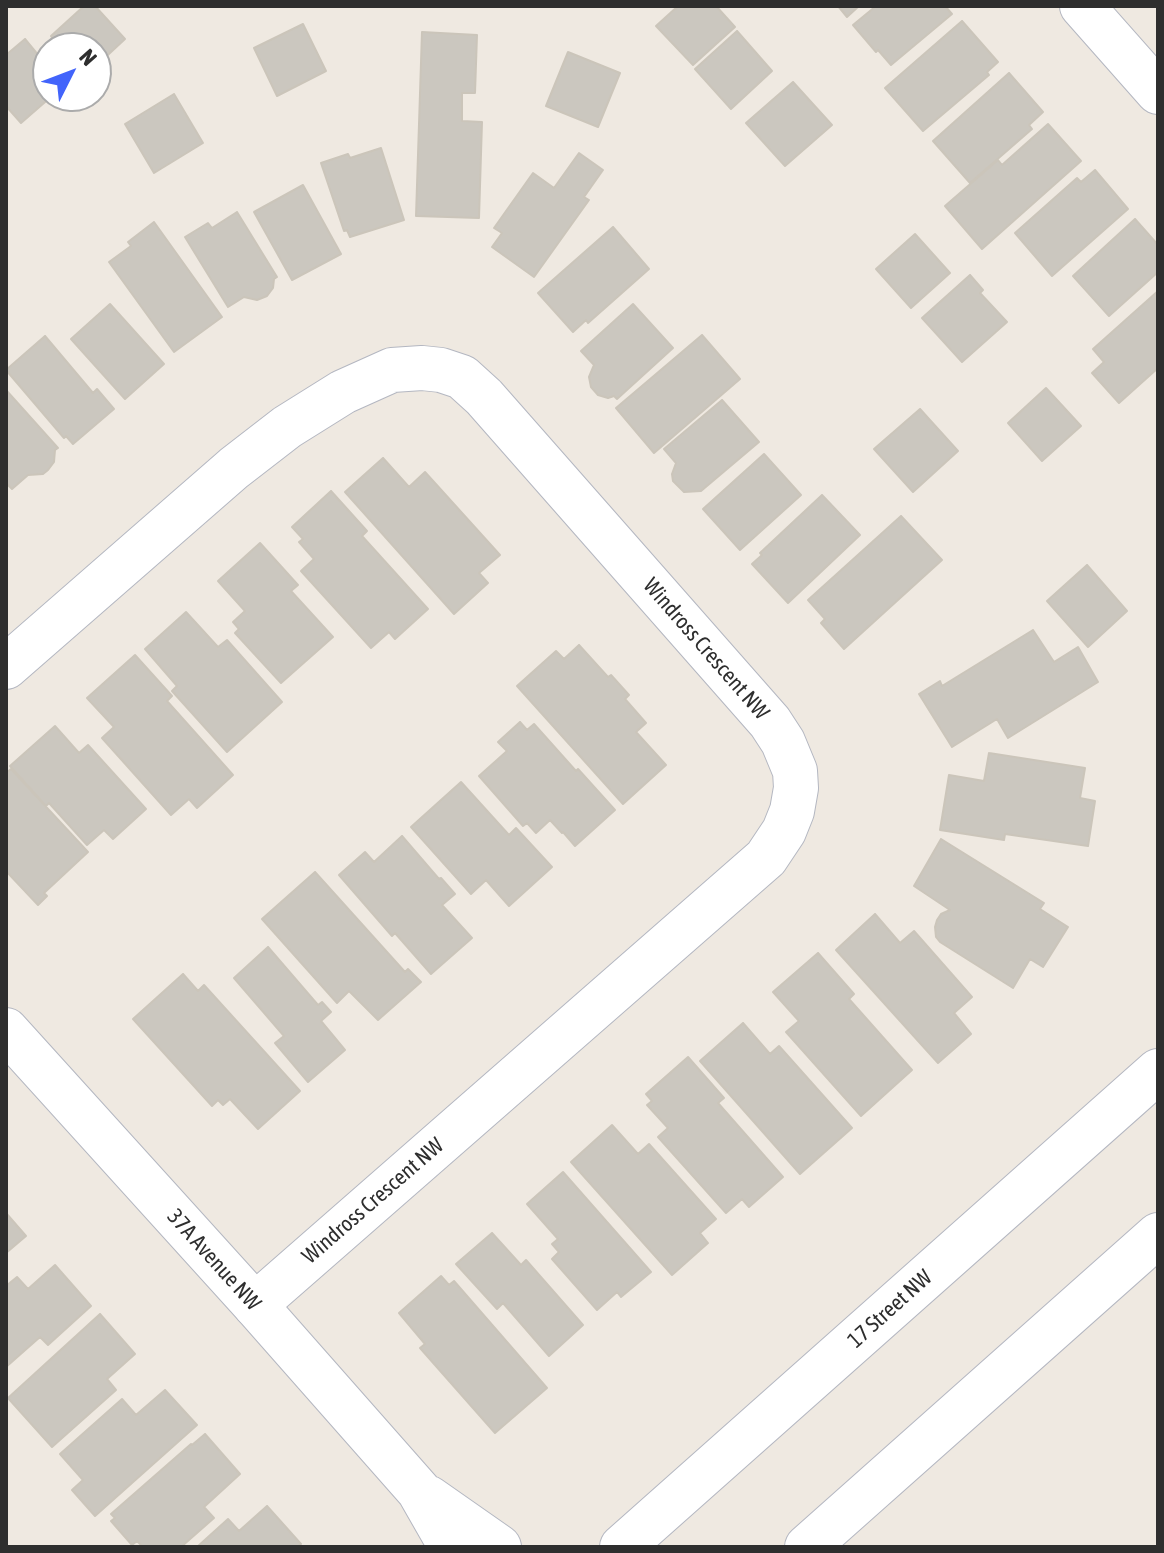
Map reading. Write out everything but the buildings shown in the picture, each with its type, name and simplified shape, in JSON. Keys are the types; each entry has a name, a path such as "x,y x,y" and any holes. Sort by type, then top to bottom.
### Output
{"street":[{"path":"1082,6 1158,92"},
{"name":"Windross Crescent NW","path":"6,667 234,468 287,427 343,392 392,370 441,370 462,377 484,397 770,722 783,742 795,771 792,811 784,831 766,858 255,1305"},
{"name":"37A Avenue NW","path":"6,1030 419,1491 451,1547"},
{"name":"17 Street NW","path":"622,1547 1158,1071"},
{"path":"807,1547 1158,1235"},
{"name":"37A Avenue NW","path":"419,1491 499,1547"}]}
